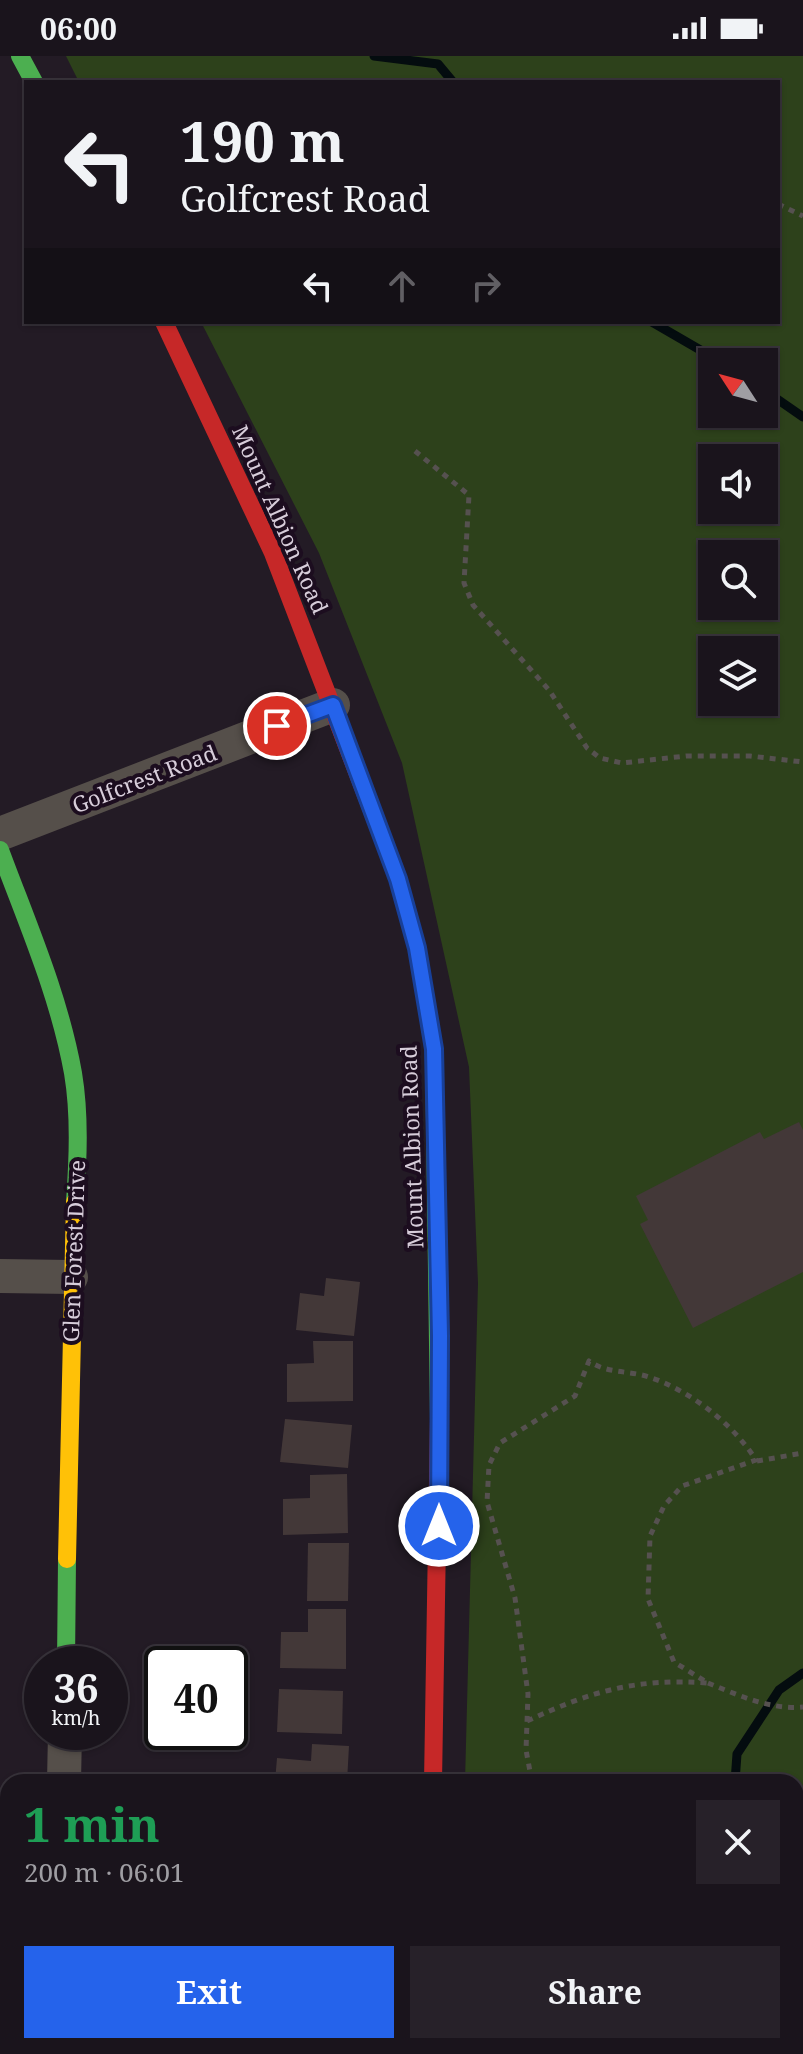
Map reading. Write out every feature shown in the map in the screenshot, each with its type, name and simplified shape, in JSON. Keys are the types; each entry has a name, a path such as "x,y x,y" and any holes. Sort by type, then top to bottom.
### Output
{"street":[{"path":"20,56 33,80"},
{"name":"Mount Albion Road","path":"165,324 273,553 398,879 417,948 434,1049 440,1336 433,1774"},
{"name":"Golfcrest Road","path":"0,834 333,705"},
{"name":"Glen Forest Drive","path":"0,850 23,916 45,966 74,1075 76,1160 71,1277 66,1646"},
{"path":"0,1276 71,1277"},
{"path":"64,1774 65,1750"}],"path":[{"path":"780,205 803,216"},
{"path":"415,451 469,495 464,583 473,605 549,690 587,748 600,758 622,763 686,756 750,756 803,762"},
{"path":"530,1774 526,1750 528,1694 515,1598 487,1502 489,1465 500,1443 575,1396 589,1361 599,1368 651,1377 686,1395 740,1435 756,1461"},
{"path":"803,1453 756,1461 682,1486 664,1506 650,1536 648,1599 674,1662 708,1683 746,1698 788,1708 803,1707"},
{"path":"527,1721 570,1700 644,1681 708,1683"}],"green space":[{"path":"66,56 803,56 803,1774 465,1774 478,1283 469,1067 402,763 319,553 202,324 780,324 780,80 78,80"}],"building":[{"path":"799,1122 803,1130 803,1272 693,1328 640,1224 648,1220 636,1196 760,1132 764,1139"},
{"path":"326,1278 360,1282 354,1336 296,1330 300,1293 324,1296"},
{"path":"313,1341 353,1341 353,1401 287,1402 287,1364 314,1363"},
{"path":"285,1419 352,1425 348,1468 280,1462"},
{"path":"347,1474 348,1533 283,1535 283,1499 310,1498 310,1475"},
{"path":"308,1543 349,1543 348,1601 307,1601"},
{"path":"308,1609 346,1609 346,1669 280,1668 281,1632 308,1632"},
{"path":"279,1689 343,1691 342,1734 277,1732"},
{"path":"312,1744 349,1746 347,1774 276,1774 277,1758 311,1761"}],"waterway":[{"path":"374,56 438,64 451,80"},
{"path":"655,324 698,349"},
{"path":"778,400 803,417"},
{"path":"736,1774 737,1754 779,1690 803,1673"}],"traffic: fast":[{"path":"20,56 33,80"},
{"path":"381,834 398,879 417,948 434,1049 439,1419"},
{"path":"0,850 41,960 67,1044 77,1105 75,1202"},
{"path":"66,1646 67,1559"}],"traffic: slow":[{"path":"67,1559 75,1202"}],"traffic: jam":[{"path":"165,324 273,553 381,834"},
{"path":"433,1774 439,1419"}],"route":[{"path":"277,726 333,705 398,879 417,948 434,1049 440,1336 439,1526"}]}
